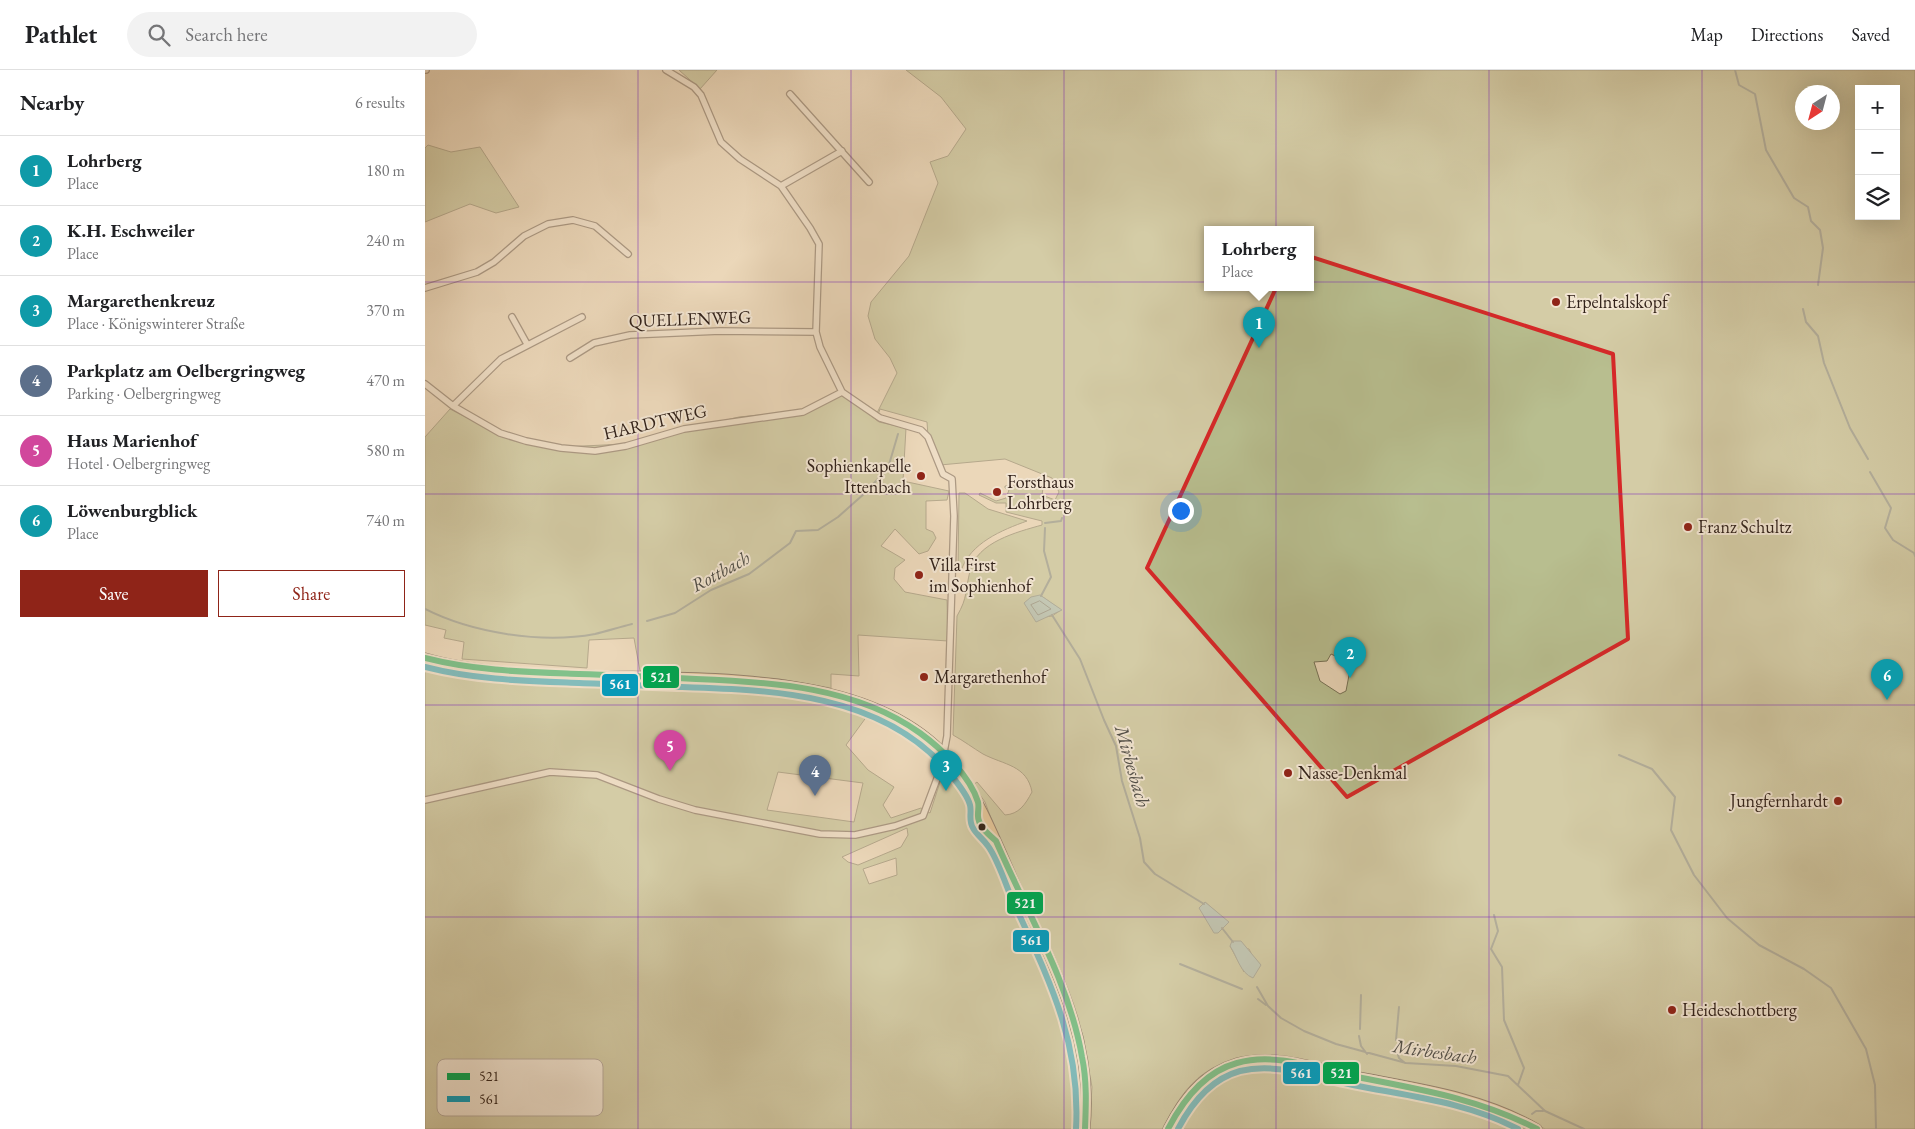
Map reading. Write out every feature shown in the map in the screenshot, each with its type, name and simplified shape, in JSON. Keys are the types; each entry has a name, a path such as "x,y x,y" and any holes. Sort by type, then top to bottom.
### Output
{"main road":[{"path":"425,658 458,666 494,670 706,679 803,688 853,701 891,716 918,732 945,754 965,780 979,805 1063,990 1079,1035 1086,1075 1085,1129"},
{"path":"1168,1129 1185,1100 1204,1080 1221,1069 1238,1063 1267,1060 1449,1095 1501,1111 1537,1129"}],"street":[{"path":"425,800 550,772 597,775 659,799 695,810 820,834 855,835 895,826 923,816 945,754 952,594 953,516 951,479 943,474 928,437 921,430 880,418 842,392 820,347 816,332 819,244 781,186 740,159 721,142 701,95 685,80 666,70"},
{"path":"790,94 869,182"},
{"path":"781,186 842,151"},
{"path":"425,288 477,272 494,262 524,236 548,224 573,220 595,226 628,254"},
{"path":"512,317 527,344"},
{"path":"453,406 501,359 527,344 582,318"},
{"name":"QUELLENWEG","path":"570,358 594,343 630,335 720,331 816,332"},
{"name":"HARDTWEG","path":"425,384 475,420 513,438 561,448 595,451 626,446 684,429 803,412 842,392"}],"highlighted area":[{"path":"1293,251 1613,354 1628,639 1347,797 1147,568"}],"green space":[{"path":"679,70 717,70 700,89"},
{"path":"906,70 1915,70 1915,1129 1545,1129 1479,1101 1445,1091 1375,1075 1269,1056 1249,1057 1232,1061 1217,1066 1204,1074 1182,1096 1163,1129 1089,1129 1092,1087 1083,1036 1073,1007 985,802 973,785 977,782 1005,815 1018,811 1024,805 1032,792 1029,783 1020,771 983,754 953,735 957,616 965,599 970,571 974,561 989,546 999,540 1042,525 1042,521 1006,512 1006,503 996,503 979,495 980,493 996,501 1006,498 1009,490 1005,486 1040,486 1043,488 1042,495 1055,500 1059,492 1052,478 1005,459 940,465 928,436 927,422 880,409 878,415 876,415 897,373 890,358 875,339 868,316 871,302 909,256 938,183 930,162 948,156 966,129 941,97","holes":["1040,595 1061,610 1052,616 1045,617","1331,654 1344,660 1344,666 1350,670 1346,691 1340,694 1320,681 1314,662 1327,661","1205,902 1228,922 1218,933","1230,946 1249,949 1253,957 1244,972"]},
{"path":"428,145 451,152 480,147 519,207 496,213 470,204 425,222 425,148"},
{"path":"840,392 879,422 906,428 903,481 949,491 947,500 926,501 926,529 933,532 936,538 928,551 919,554 895,529 881,546 905,560 895,568 894,579 905,592 947,600 948,641 858,635 859,676 831,674 831,688 779,679 640,671 634,638 589,640 587,668 462,659 464,642 444,638 446,630 425,625 425,437 450,409 501,435 562,447 625,444 739,417 801,411"},
{"path":"959,493 965,493 988,509 1027,521 998,533 979,545 965,561 961,571 958,571"},
{"path":"425,662 442,666 777,687 829,695 870,712 846,745 868,770 894,787 883,805 891,818 921,808 930,813 942,776 948,772 952,774 970,803 975,819 971,825 982,842 994,842 1071,1022 1082,1081 1080,1129 425,1129","holes":["778,772 863,783 854,822 767,810","907,828 908,835 901,847 858,865 848,862 842,857","896,858 897,875 869,884 863,869"]},
{"path":"1254,1065 1271,1065 1401,1088 1435,1096 1467,1105 1526,1129 1172,1129 1187,1104 1205,1086 1227,1073"}],"water":[{"path":"1040,595 1062,610 1036,622 1024,603 1031,597"},
{"path":"1205,902 1229,922 1218,933 1214,933 1199,908"},
{"path":"1232,941 1241,941 1261,965 1253,978 1239,964 1230,946"}],"waterway":[{"path":"1735,70 1739,85 1755,94 1766,150 1794,198 1808,207 1811,221 1820,230 1823,248 1818,285"},
{"path":"1803,309 1806,322 1818,336 1824,363 1850,428 1868,459"},
{"name":"Rottbach","path":"647,621 675,613 711,590 749,574 790,543 796,531 818,530 838,517 865,493 888,468 898,434"},
{"path":"1870,472 1891,508 1885,528 1893,540 1914,553 1915,556"},
{"name":"Mirbesbach","path":"1045,523 1061,521 1062,518"},
{"name":"Mirbesbach","path":"1041,596 1051,577 1044,551 1045,528"},
{"name":"Rottbach","path":"425,609 485,630 530,637 574,637 595,634 632,624"},
{"name":"Mirbesbach","path":"1052,615 1080,659 1116,746 1122,781 1140,838 1144,862 1155,874 1204,904"},
{"path":"1619,755 1652,769 1675,797 1671,830 1694,875 1727,918 1759,945 1804,969 1831,988 1866,1049 1875,1085 1876,1129"},
{"path":"1494,915 1498,931 1491,949 1502,967 1504,1020 1524,1068 1518,1085"},
{"name":"Mirbesbach","path":"1222,928 1233,942"},
{"path":"1180,964 1242,989"},
{"name":"Mirbesbach","path":"1257,987 1268,1006 1281,1018 1304,1031 1336,1044 1406,1063 1456,1066 1508,1076 1545,1111 1584,1129"},
{"path":"1360,1029 1361,995"},
{"name":"Mirbesbach","path":"1258,999 1266,1005"},
{"path":"1396,1040 1399,1007"},
{"path":"1359,1036 1361,1046 1367,1054"},
{"path":"1396,1048 1399,1058 1405,1063"},
{"path":"1532,1114 1536,1111 1543,1111"}],"transit line":[{"name":"521","path":"425,658 463,666 501,670 725,680 784,685 841,696 895,718 920,733 946,755 969,782 978,802 979,822 996,841 1057,974 1076,1029 1084,1066 1085,1129"},
{"name":"561","path":"425,667 463,675 501,679 717,688 789,695 825,701 859,711 891,725 921,745 947,770 966,796 970,805 972,825 995,857 1049,981 1067,1037 1073,1066 1076,1096 1076,1129"},
{"name":"521","path":"1168,1129 1180,1108 1196,1088 1214,1073 1237,1063 1266,1059 1295,1062 1447,1096 1492,1109 1537,1129"},
{"name":"561","path":"1178,1129 1189,1111 1211,1086 1240,1071 1268,1068 1297,1072 1458,1106 1499,1120 1518,1129"}],"place":[{"name":"Erpelntalskopf","path":"1556,302"},
{"name":"Lohrberg","path":"1259,348"},
{"name":"Sophienkapelle Ittenbach","path":"921,476"},
{"name":"Forsthaus Lohrberg","path":"997,492"},
{"name":"Franz Schultz","path":"1688,527"},
{"name":"Villa First im Sophienhof","path":"919,575"},
{"name":"Margarethenhof","path":"924,677"},
{"name":"K.H. Eschweiler","path":"1350,678"},
{"name":"Löwenburgblick","path":"1887,700"},
{"name":"Haus Marienhof","path":"670,771"},
{"name":"Nasse-Denkmal","path":"1288,773"},
{"name":"Margarethenkreuz","path":"946,791"},
{"name":"Parkplatz am Oelbergringweg","path":"815,796"},
{"name":"Jungfernhardt","path":"1838,801"},
{"name":"Heideschottberg","path":"1672,1010"}]}
